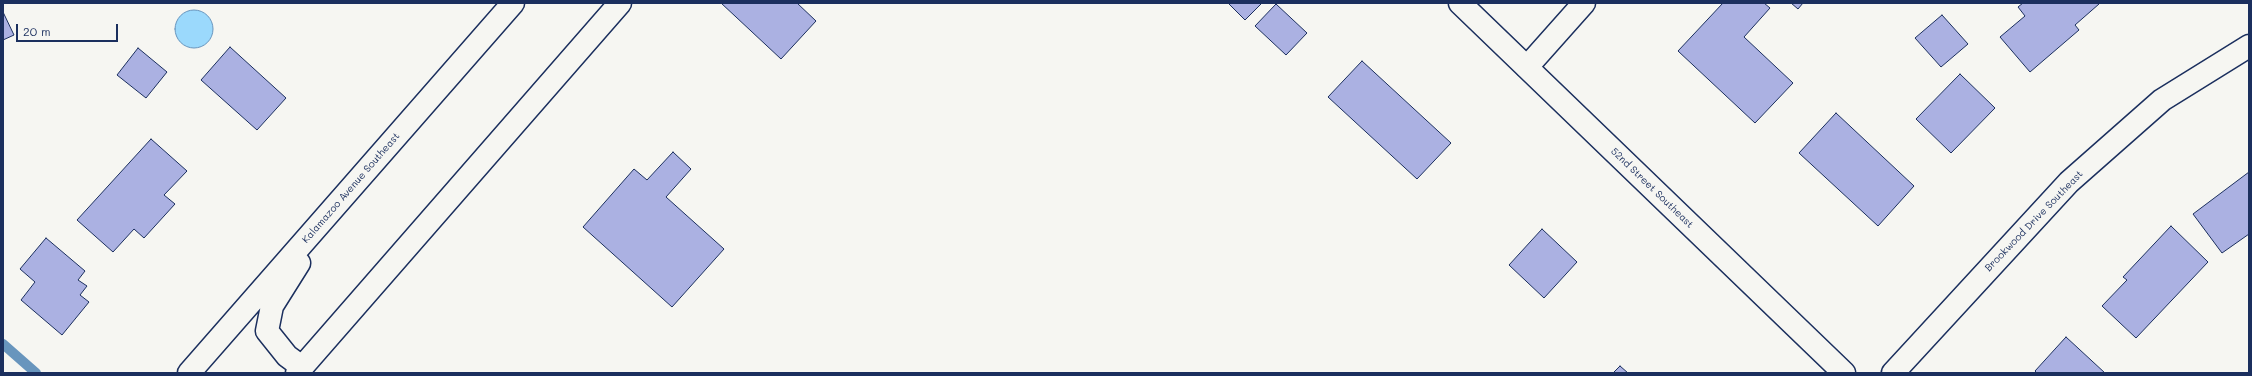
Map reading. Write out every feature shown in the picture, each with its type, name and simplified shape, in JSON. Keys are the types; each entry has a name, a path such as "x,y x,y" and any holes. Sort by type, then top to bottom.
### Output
{"main road":[{"name":"Kalamazoo Avenue Southeast","path":"189,373 513,3"},
{"path":"331,211 272,306 267,331 300,370 620,3"},
{"name":"52nd Street Southeast","path":"1460,3 1844,373"},
{"path":"1527,68 1584,3"},
{"name":"Brookwood Drive Southeast","path":"1893,373 2069,182 2162,100 2249,46"}],"water":[{"path":"190,10 198,10 208,15 212,22 212,36 208,43 198,48 190,48 180,43 178,40 175,33 175,25 180,15 183,13"}],"building":[{"path":"721,3 797,3 816,21 781,59"},
{"path":"1228,3 1262,3 1245,20"},
{"path":"1723,3 1764,3 1770,8 1744,37 1793,83 1755,123 1678,51"},
{"path":"1791,3 1803,3 1798,9"},
{"path":"2023,3 2099,4 2075,25 2079,30 2030,72 2000,37 2025,16 2018,7"},
{"path":"1276,4 1307,33 1286,55 1255,26"},
{"path":"3,12 14,35 3,40"},
{"path":"1942,15 1968,44 1941,67 1915,38"},
{"path":"230,47 286,98 257,130 201,80"},
{"path":"138,48 167,72 146,98 117,75"},
{"path":"1362,61 1451,143 1417,179 1328,97"},
{"path":"1960,74 1995,108 1951,153 1916,119"},
{"path":"1836,113 1914,186 1878,226 1799,153"},
{"path":"151,139 187,171 164,195 175,204 144,238 134,229 113,252 77,220"},
{"path":"673,152 691,169 666,197 724,249 672,307 583,227 634,169 647,180"},
{"path":"2249,172 2249,234 2222,253 2193,214"},
{"path":"2171,226 2208,262 2136,338 2102,306 2127,280 2123,277"},
{"path":"1542,229 1577,262 1544,298 1509,265"},
{"path":"46,238 85,271 78,280 87,286 80,295 89,302 62,335 21,300 35,282 20,269"},
{"path":"2066,337 2105,373 2037,373 2035,371"},
{"path":"1620,366 1628,373 1613,373"}],"waterway":[{"path":"3,344 36,373"}]}
